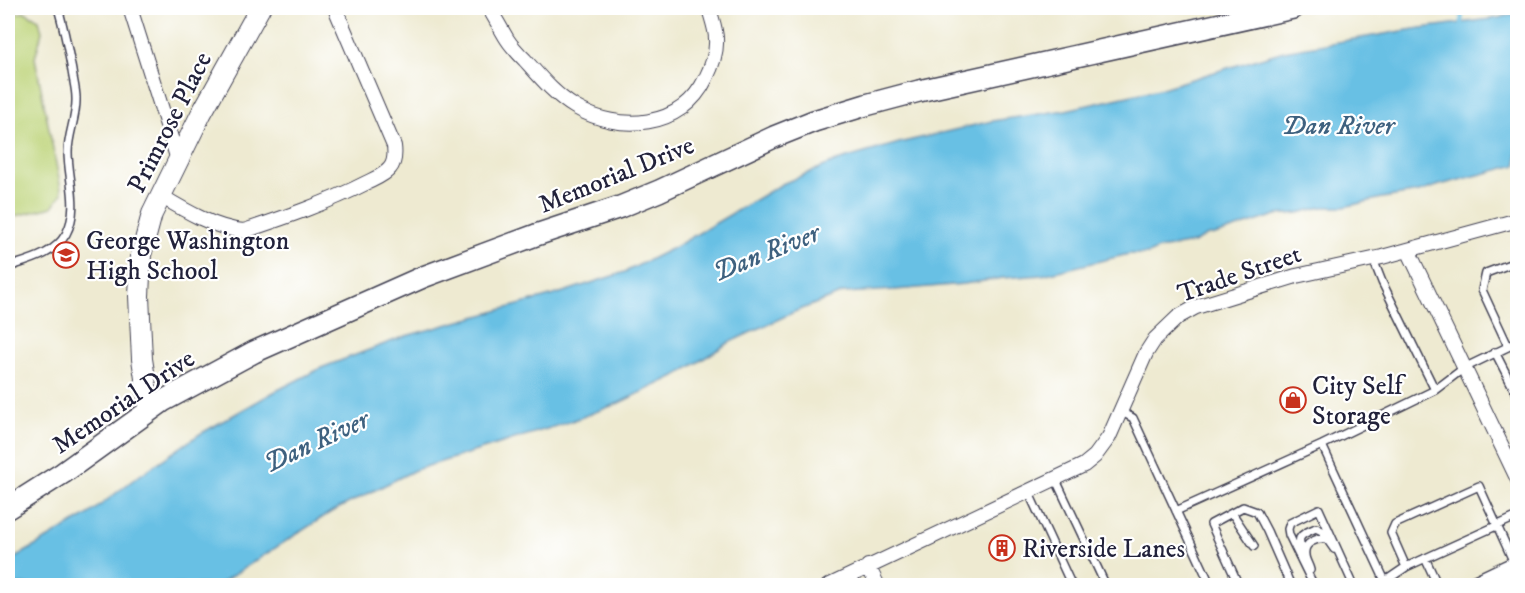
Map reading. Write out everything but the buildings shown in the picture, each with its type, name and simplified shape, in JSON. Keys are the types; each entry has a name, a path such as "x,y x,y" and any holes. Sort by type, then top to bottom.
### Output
{"main road":[{"name":"Memorial Drive","path":"8,508 63,473 163,401 196,381 254,352 433,273 620,207 774,137 866,105 919,91 1293,8"},
{"path":"1476,585 1517,567"}],"street":[{"path":"130,8 178,160"},
{"name":"Primrose Place","path":"150,410 142,359 139,296 139,273 146,232 152,214 178,160 260,8"},
{"path":"161,196 222,227 244,231 347,193 388,171 395,155 394,146 335,8"},
{"path":"489,8 508,41 562,98 590,114 628,124 655,121 672,115 696,95 705,82 715,52 717,37 709,8"},
{"name":"Trade Street","path":"828,585 1084,465 1095,456 1109,437 1146,353 1155,339 1178,317 1196,307 1296,276 1373,259 1518,220"},
{"path":"1408,250 1464,368 1514,464 1518,480"},
{"path":"868,566 878,585"}],"lane":[{"path":"8,267 50,251 67,233 72,216 73,199 68,154 76,96 64,28 58,8"},
{"path":"1373,259 1435,390"},
{"path":"1508,346 1482,290 1486,273 1518,261"},
{"path":"1176,511 1322,445 1435,390 1464,368 1518,342"},
{"path":"1495,352 1514,384 1518,397"},
{"path":"1120,411 1133,418 1211,585"},
{"path":"1322,445 1386,584"},
{"path":"1055,478 1106,585"},
{"path":"1406,567 1391,533 1395,524 1479,486 1517,567"},
{"path":"1028,491 1072,585"},
{"path":"1239,585 1210,524 1243,507 1257,512 1291,585"},
{"path":"1314,585 1289,536 1288,529 1290,524 1319,509 1354,585"},
{"path":"1232,513 1254,546"},
{"path":"1378,585 1386,584 1406,567 1518,516"},
{"path":"1314,585 1305,555 1308,543 1318,538 1327,539 1344,564"},
{"path":"1425,558 1438,585"}],"green space":[{"path":"25,12 39,20 42,32 35,58 62,194 52,207 8,218 8,15"}],"water":[{"name":"Dan River","path":"1517,13 1517,165 1419,192 1344,207 1322,207 1276,215 1215,235 1208,235 1193,243 1159,249 1148,254 1129,254 1042,275 964,284 843,293 794,312 730,342 679,374 619,403 569,422 415,470 331,512 218,585 8,585 8,562 89,514 133,480 200,434 274,392 321,368 406,336 554,295 625,272 675,247 782,184 837,161 899,143 992,121 1066,110 1159,89 1284,51 1414,29 1498,18"}],"waterway":[{"path":"1461,8 1462,24"}],"place":[{"name":"George Washington High School","path":"66,255"},
{"name":"City Self Storage","path":"1293,400"},
{"name":"Riverside Lanes","path":"1002,548"}]}
